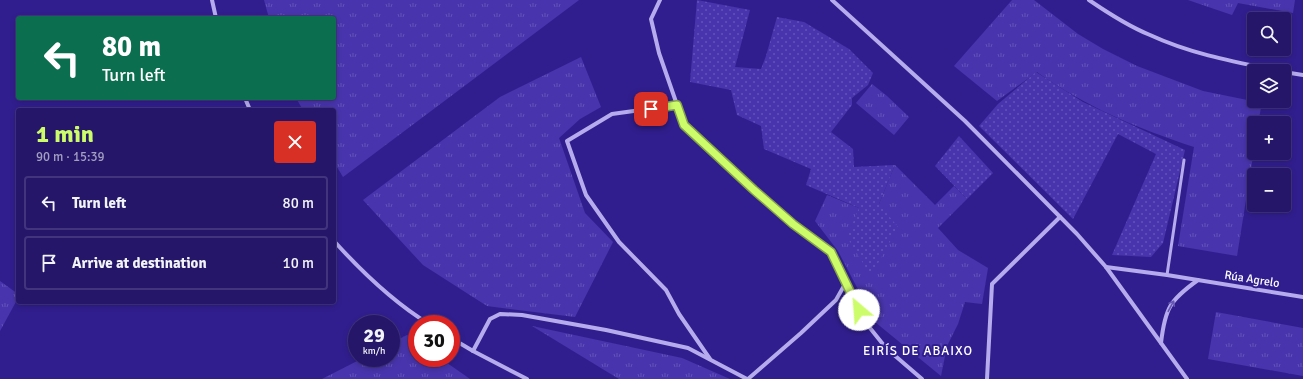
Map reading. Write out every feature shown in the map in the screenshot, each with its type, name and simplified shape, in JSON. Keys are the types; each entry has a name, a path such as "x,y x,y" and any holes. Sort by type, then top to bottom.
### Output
{"street":[{"path":"212,0 216,16"},
{"path":"660,0 651,19 659,53 684,125 793,224 831,252 866,323 886,348 922,379"},
{"path":"832,0 965,121 1077,234 1106,267 1187,379"},
{"path":"1089,0 1120,20 1150,35 1184,48 1221,59 1247,64"},
{"path":"1291,73 1303,75"},
{"path":"677,105 612,114 567,141 586,195 619,242 666,290 679,314 710,359"},
{"path":"987,379 992,284 1060,217"},
{"path":"336,243 388,295 414,315"},
{"name":"Rúa Agrelo","path":"1106,267 1167,275 1303,297"},
{"path":"1161,343 1164,321 1172,303 1182,292 1198,280"},
{"path":"473,351 490,319 500,314 522,315 613,331 688,348 748,379 836,300 846,284"},
{"path":"460,343 527,379"}],"lane":[{"path":"1167,275 1184,160"}],"green space":[{"path":"264,0 579,0 343,177 336,165 336,108 302,108 297,100 336,100 336,16 268,16"},
{"path":"697,0 750,10 735,67 761,69 777,17 804,22 849,49 873,73 868,85 852,98 852,105 831,132 853,149 854,167 895,165 879,204 898,227 871,276 847,237 859,208 806,185 811,169 764,149 761,126 737,115 731,90 690,82"},
{"path":"1012,0 1034,0 1078,34 1103,49 1137,66 1203,91 1247,100 1247,108 1261,108 1259,116 1247,116 1247,160 1252,160 1251,168 1247,168 1247,194 1237,256 1178,246 1194,147 1112,116 1074,96 1037,72 997,101 954,66"},
{"path":"1188,0 1295,0 1293,13 1238,3 1232,15"},
{"path":"581,57 601,107 580,119 559,138 585,213 613,242 575,317 487,306 423,265 363,200 500,97"},
{"path":"1036,72 1083,102 1185,150 1163,243 1151,257 1112,255 1156,154 1118,134 1073,219 979,126 998,104"},
{"path":"872,84 909,117 894,135 856,103"},
{"path":"959,136 993,173 967,199 935,166"},
{"path":"895,165 935,205 954,186 967,199 938,228 958,250 988,268 982,304 965,302 958,324 947,346 941,376 875,322 838,251 815,221 827,195 859,208 879,204"},
{"path":"0,281 16,293 16,302 0,331"},
{"path":"1216,312 1303,328 1303,376 1208,359"},
{"path":"532,326 682,358 730,379 619,379"},
{"path":"408,336 408,367 453,367 470,379 322,379 348,366 348,367 400,367 400,338"}],"district":[{"name":"EIRÍS DE ABAIXO","path":"918,350"}],"route":[{"path":"651,109 677,105 684,125 793,224 831,252 859,310"}]}
